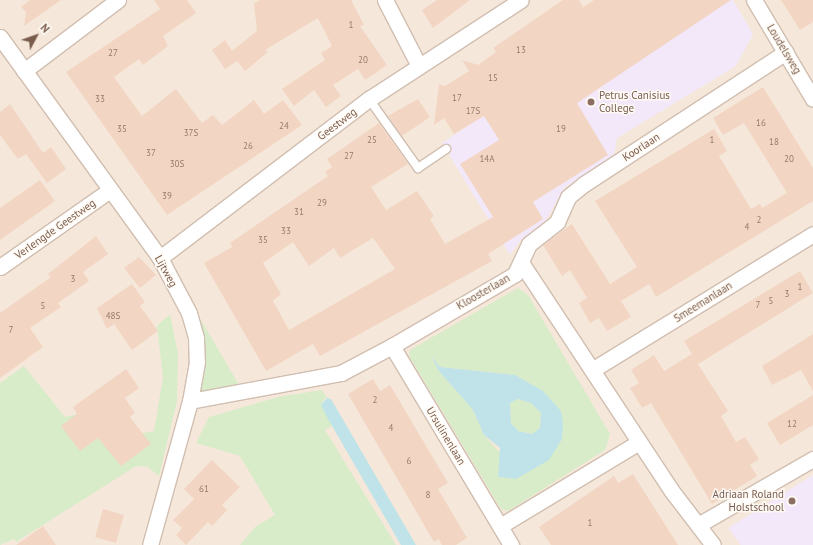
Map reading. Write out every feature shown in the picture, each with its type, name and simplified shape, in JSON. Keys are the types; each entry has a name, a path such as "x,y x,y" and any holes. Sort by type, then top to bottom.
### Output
{"street":[{"path":"24,71 118,0"},
{"path":"385,0 419,66"},
{"name":"Geestweg","path":"160,258 369,99 521,0"},
{"name":"Loudelsweg","path":"754,0 813,99"},
{"name":"Lijtweg","path":"0,37 160,258 189,313 196,338 197,362 190,400 150,545"},
{"name":"Koorlaan","path":"522,264 529,244 558,222 568,197 578,188 786,52"},
{"name":"Verlengde Geestweg","path":"0,267 110,190"},
{"name":"Smeemanlaan","path":"592,370 813,234"},
{"path":"522,264 639,442 713,545"},
{"name":"Kloosterlaan","path":"190,400 341,373 392,346 515,274 522,264"},
{"name":"Ursulinenlaan","path":"392,346 511,545"},
{"path":"500,526 639,442"},
{"path":"698,525 813,459"}],"lane":[{"path":"369,99 418,168 446,149"}],"shaded area":[{"path":"0,0 813,0 813,545 0,545"},
{"name":"Petrus Canisius College","path":"657,0 733,0 753,34 736,66 617,138 614,156 565,187 544,224 519,242 510,255 442,143"},
{"name":"Adriaan Roland Holstschool","path":"813,475 813,545 741,545 728,528"}],"green space":[{"path":"518,288 528,295 610,434 605,450 508,511 501,509 409,356 410,350","holes":["431,356 440,367 515,375 542,391 561,411 562,439 501,454 484,435 473,410 439,371"]},
{"path":"170,314 178,354 177,401 159,476 148,467 136,466 16,542 14,539 0,545 0,383 24,366 65,417 78,414 139,434 154,431 163,377 157,326"},
{"path":"201,320 239,385 200,395 206,362"},
{"path":"322,390 327,398 323,400 332,426 325,430 396,545 240,545 255,527 275,515 240,456 196,443 209,417 278,397"},
{"path":"518,399 531,403 541,413 540,429 532,434 518,431 511,423 510,403"}],"water":[{"path":"431,356 440,367 515,375 543,391 561,411 563,424 562,439 549,460 516,479 498,477 500,448 484,435 473,410 439,371","holes":["518,399 531,403 541,413 540,428 532,434 518,431 511,423 510,403"]},
{"path":"327,398 331,399 416,545 401,545 328,419 321,405"}],"building":[{"path":"30,0 61,0 24,26 26,12 21,7"},
{"path":"154,0 187,0 196,13 163,36 168,46 143,65 139,59 114,77 142,116 176,89 202,123 213,115 222,125 254,100 264,114 283,100 302,125 167,215 66,72 160,9"},
{"path":"260,0 351,0 364,25 360,26 387,65 365,80 358,69 333,85 341,96 326,107 314,90 294,106 282,89 325,60 321,53 332,46 318,18 265,50 268,52 245,71 237,61 225,69 212,50 225,40 232,51 257,31 254,3"},
{"path":"437,0 470,0 433,28 422,10"},
{"path":"563,0 579,0 583,7 594,0 731,0 577,103 608,155 533,202 543,219 488,254 492,261 320,356 313,344 266,371 204,263 232,247 230,243 328,176 325,172 332,167 327,159 379,123 408,164 371,187 386,210 417,191 434,216 430,219 445,244 493,217 460,164 499,140 484,116 454,134 444,118 434,125 439,84 445,86 469,71 462,60 478,65 496,52 493,48","holes":["373,238 395,269 289,330 273,301 281,294 263,263 293,242 309,266 334,248 340,258"]},
{"path":"781,0 813,0 813,22 800,30"},
{"path":"763,87 813,168 813,201 656,297 649,284 621,301 631,317 607,331 599,318 590,323 579,303 587,298 570,270 562,276 543,245 572,224 610,284 637,267 595,201 714,129 727,151 719,156 751,209 760,204 762,208 787,193 744,123 723,135 713,118"},
{"path":"418,99 430,117 402,136 388,116"},
{"path":"10,104 43,153 51,147 66,169 47,183 26,154 18,159 0,135 0,112"},
{"path":"40,180 55,201 0,240 0,208"},
{"path":"96,236 108,254 83,272 89,281 58,303 61,307 30,328 43,347 0,378 0,313 51,277 48,274"},
{"path":"139,257 156,275 140,288 124,268"},
{"path":"800,271 813,293 698,364 728,411 721,416 736,442 745,437 759,459 750,465 757,476 712,504 651,403 642,408 630,388 639,383 631,370 654,355 664,371 692,354 684,341"},
{"path":"132,284 145,302 140,306 158,331 132,350 114,324 107,329 97,308"},
{"path":"813,334 813,391 801,370 772,385 762,366"},
{"path":"126,369 139,388 125,398 135,413 130,417 151,444 121,466 98,438 80,451 61,426 77,414 73,407"},
{"path":"373,379 380,391 390,385 448,483 438,489 467,538 456,545 442,545 439,539 434,542 348,394"},
{"path":"813,395 813,425 780,445 767,423"},
{"path":"212,460 240,487 222,505 227,510 212,526 208,522 186,545 176,535 182,528 173,520 194,499 184,489"},
{"path":"633,474 678,545 551,545 539,527 614,476 618,483"},
{"path":"103,509 124,515 116,543 95,537"},
{"path":"43,526 56,545 16,545"}],"place":[{"name":"Petrus Canisius College","path":"591,102"},
{"name":"Adriaan Roland Holstschool","path":"792,501"}]}
